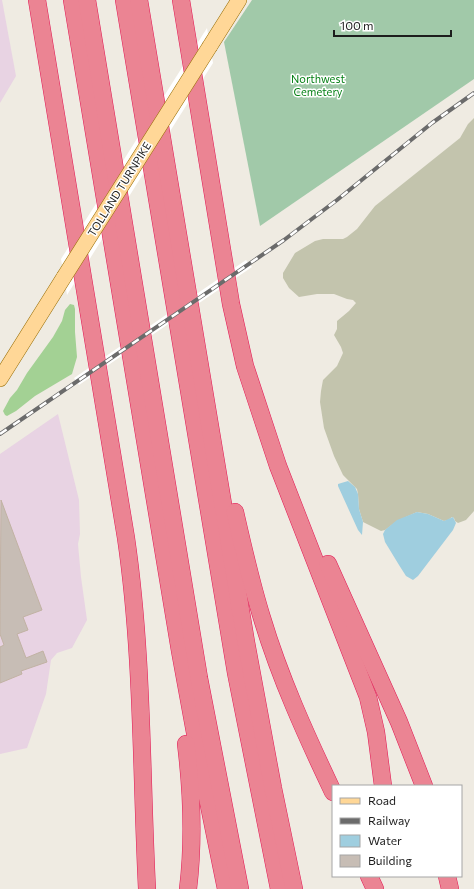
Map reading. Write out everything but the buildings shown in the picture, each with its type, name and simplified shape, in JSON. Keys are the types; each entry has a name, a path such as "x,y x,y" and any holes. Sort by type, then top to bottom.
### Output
{"highway":[{"path":"37,0 126,538 132,586 138,664 147,889"},
{"path":"72,0 183,669 226,889"},
{"path":"86,0 198,671 240,889"},
{"path":"124,0 236,673 279,889"},
{"path":"139,0 258,709 294,889"},
{"path":"181,0 234,320 250,382 278,466 368,697 377,738 383,785"},
{"path":"212,437 227,474 248,568 267,635 301,721 332,790"},
{"path":"269,437 283,464 399,722 424,785"},
{"path":"183,669 179,701 189,765 192,806 192,846 188,889"},
{"path":"370,877 376,889"},
{"path":"376,889 379,877"},
{"path":"447,877 450,889"}],"main road":[{"name":"TOLLAND TURNPIKE","path":"0,379 239,0"}],"shaded area":[{"path":"0,0 2,0 16,76 0,103"},
{"path":"474,118 474,511 466,520 458,523 452,517 444,521 428,514 417,512 397,521 385,530 381,531 363,522 359,509 357,489 343,475 334,456 324,428 320,402 323,380 337,366 343,353 334,335 337,329 337,321 356,303 353,300 334,294 317,294 299,297 289,288 283,278 283,273 295,253 315,241 323,239 343,239 357,229 375,206 460,138 468,124"},
{"path":"58,414 79,500 80,534 78,544 87,620 72,648 57,653 51,660 46,694 27,748 0,754 0,454"}],"green space":[{"name":"Northwest Cemetery","path":"252,0 474,0 474,79 260,226 224,42"},
{"path":"70,304 74,305 75,309 77,357 72,374 35,396 16,411 7,416 5,415 3,411 10,398 53,337 62,321 65,310"}],"water":[{"path":"348,481 355,487 358,494 359,509 363,522 362,535 358,530 338,486 338,484"},
{"path":"417,512 428,514 444,521 453,517 456,523 453,530 418,576 413,580 406,576 385,542 383,534 385,530 397,520"}],"pier":[{"path":"207,28 213,63 67,295 61,259"},
{"path":"246,260 252,267 79,385 74,378"}],"railway":[{"path":"0,434 284,240 337,200 432,123 474,93"}]}
